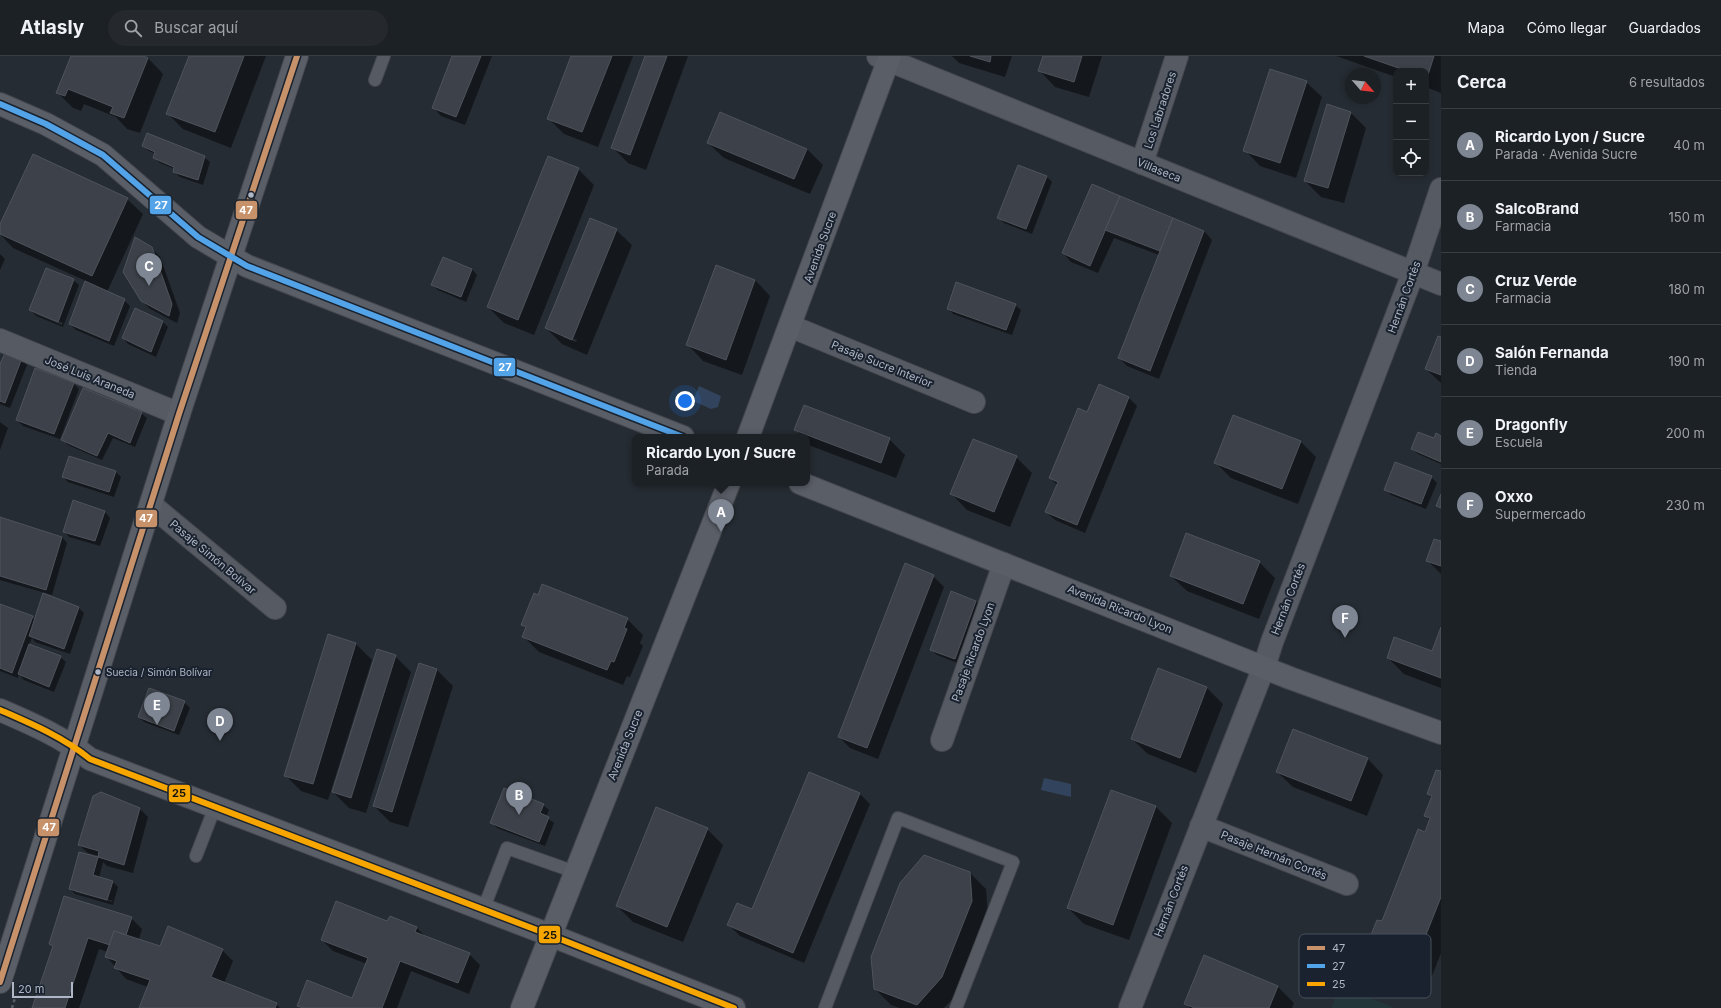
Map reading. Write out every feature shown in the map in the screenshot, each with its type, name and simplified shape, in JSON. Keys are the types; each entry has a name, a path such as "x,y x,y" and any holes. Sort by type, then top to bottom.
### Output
{"street":[{"path":"0,982 179,414 297,56"},
{"name":"Los Labradores","path":"1142,163 1177,56"},
{"name":"Villaseca","path":"886,57 1441,284"},
{"name":"Avenida Sucre","path":"749,434 790,326 886,57"},
{"path":"0,104 46,124 103,156 198,237 231,258 247,266 675,434"},
{"name":"Hernán Cortés","path":"1130,1008 1264,667 1275,634 1413,273 1441,189"},
{"name":"Pasaje Sucre Interior","path":"790,326 974,402"},
{"name":"José Luis Araneda","path":"0,340 179,414"},
{"name":"Avenida Sucre","path":"522,1008 729,486"},
{"name":"Avenida Ricardo Lyon","path":"808,486 1264,667 1441,733"},
{"name":"Pasaje Simón Bolívar","path":"151,505 275,608"},
{"name":"Pasaje Ricardo Lyon","path":"942,740 1004,564"},
{"path":"0,710 52,734 74,747 90,759 550,935 734,1008"},
{"name":"Pasaje Hernán Cortés","path":"1201,826 1347,884"}],"lane":[{"path":"375,80 384,56"},
{"path":"196,856 215,807"},
{"path":"825,1008 898,818 1013,862 956,1008"},
{"path":"483,910 507,848 575,872"}],"shaded area":[{"path":"1335,998 1370,998 1395,1008 1331,1008"}],"water":[{"path":"699,386 721,396 718,407 711,409 693,401"},
{"path":"1044,778 1071,784 1071,797 1041,790"}],"building":[{"path":"71,56 144,56 148,58 124,118 110,113 113,107 68,89 65,96 56,93"},
{"path":"189,56 244,56 215,132 166,114"},
{"path":"452,56 481,56 456,117 432,108"},
{"path":"571,56 612,56 582,132 547,119"},
{"path":"645,56 667,56 630,155 611,148"},
{"path":"970,56 991,56 990,62"},
{"path":"1043,56 1082,56 1074,82 1038,71"},
{"path":"1364,56 1434,56 1429,72 1429,68 1398,68"},
{"path":"1270,69 1307,81 1280,163 1243,151"},
{"path":"1327,104 1351,112 1328,188 1304,181"},
{"path":"720,112 807,149 794,179 707,143"},
{"path":"147,133 205,156 198,180 173,172 174,167 153,158 155,152 142,146"},
{"path":"33,154 128,198 92,276 0,234 0,224"},
{"path":"548,156 579,168 518,320 487,307"},
{"path":"1018,165 1047,176 1026,229 997,218"},
{"path":"1092,184 1120,196 1090,266 1062,253"},
{"path":"1120,196 1173,218 1160,251 1105,230"},
{"path":"590,218 617,229 572,340 545,328"},
{"path":"1173,218 1204,231 1150,371 1118,358"},
{"path":"135,237 152,247 172,304 169,316 141,301 123,272"},
{"path":"443,257 472,269 461,297 431,285"},
{"path":"716,265 755,280 726,360 686,345"},
{"path":"46,268 74,279 58,322 29,310"},
{"path":"85,281 125,299 109,341 69,324"},
{"path":"956,282 1016,304 1006,330 947,309"},
{"path":"135,308 163,321 151,352 122,338"},
{"path":"1438,336 1441,337 1441,375 1425,369"},
{"path":"5,353 22,358 5,403 0,401 0,364"},
{"path":"35,368 74,383 54,434 16,420"},
{"path":"1099,384 1129,397 1077,525 1045,512 1058,482 1049,478 1078,408 1087,412"},
{"path":"83,388 142,412 130,443 108,433 97,456 61,440"},
{"path":"804,405 890,438 881,463 810,436 810,434 805,434 794,430"},
{"path":"1233,415 1301,441 1282,489 1214,463"},
{"path":"1418,432 1434,438 1436,433 1441,436 1441,462 1411,449"},
{"path":"973,439 1017,456 994,512 950,494"},
{"path":"69,456 116,471 109,492 62,477"},
{"path":"1395,462 1432,476 1421,504 1384,490"},
{"path":"1441,494 1441,508 1436,506"},
{"path":"73,500 105,511 95,541 63,532"},
{"path":"0,517 62,537 46,590 0,576"},
{"path":"1186,533 1260,561 1243,604 1170,576"},
{"path":"1434,539 1441,541 1441,566 1426,561"},
{"path":"905,563 934,575 867,748 838,737"},
{"path":"542,584 628,618 624,628 627,629 614,662 611,661 607,670 522,637 526,627 521,625 534,593 538,595"},
{"path":"951,591 976,601 955,659 930,650"},
{"path":"43,593 79,607 64,649 29,636"},
{"path":"0,604 33,616 12,673 0,668"},
{"path":"1441,627 1441,678 1387,658 1394,637 1432,651"},
{"path":"328,634 356,643 313,784 284,776"},
{"path":"29,644 61,656 49,687 18,674"},
{"path":"377,649 396,655 351,798 332,792"},
{"path":"419,663 437,669 392,812 373,806"},
{"path":"1158,668 1207,687 1180,758 1131,739"},
{"path":"149,688 185,701 174,731 138,717"},
{"path":"1293,729 1368,758 1351,801 1276,772"},
{"path":"1436,770 1441,771 1441,897 1426,934 1371,934 1377,920 1382,921 1418,829 1425,832 1430,818 1424,816 1432,796 1427,794"},
{"path":"809,772 860,793 793,953 727,925 737,903 752,909"},
{"path":"504,788 544,804 540,813 549,817 539,842 490,823"},
{"path":"1111,790 1156,806 1113,925 1067,908"},
{"path":"101,792 140,808 124,865 98,857 99,851 78,845 93,796"},
{"path":"656,807 708,828 667,927 616,906"},
{"path":"79,852 98,857 93,875 113,881 107,900 69,889"},
{"path":"924,855 970,872 972,901 942,977 917,1005 874,989 871,957 900,883"},
{"path":"64,896 132,917 126,935 114,931 110,945 88,938 65,1008 32,1008 53,946 49,944"},
{"path":"336,901 387,921 390,916 417,927 415,932 470,953 458,983 400,961 382,1008 303,1008 297,1006 307,980 352,998 368,958 321,940"},
{"path":"168,926 223,949 211,977 277,1003 275,1008 139,1008 150,980 114,968 117,961 105,957 114,931 160,946"},
{"path":"1204,955 1278,986 1269,1008 1195,1008 1184,1004"}],"transit line":[{"name":"47","path":"0,982 179,414 297,56"},
{"name":"27","path":"0,104 46,124 103,155 198,237 247,266 675,434"},
{"name":"25","path":"0,710 58,738 80,751 90,759 550,935 734,1008"}],"place":[{"name":"Cruz Verde","path":"149,286"},
{"name":"Ricardo Lyon / Sucre","path":"721,532"},
{"name":"Oxxo","path":"1345,638"},
{"name":"Suecia / Simón Bolívar","path":"98,672"},
{"name":"Dragonfly","path":"157,725"},
{"name":"Salón Fernanda","path":"220,741"},
{"name":"SalcoBrand","path":"519,815"}]}
